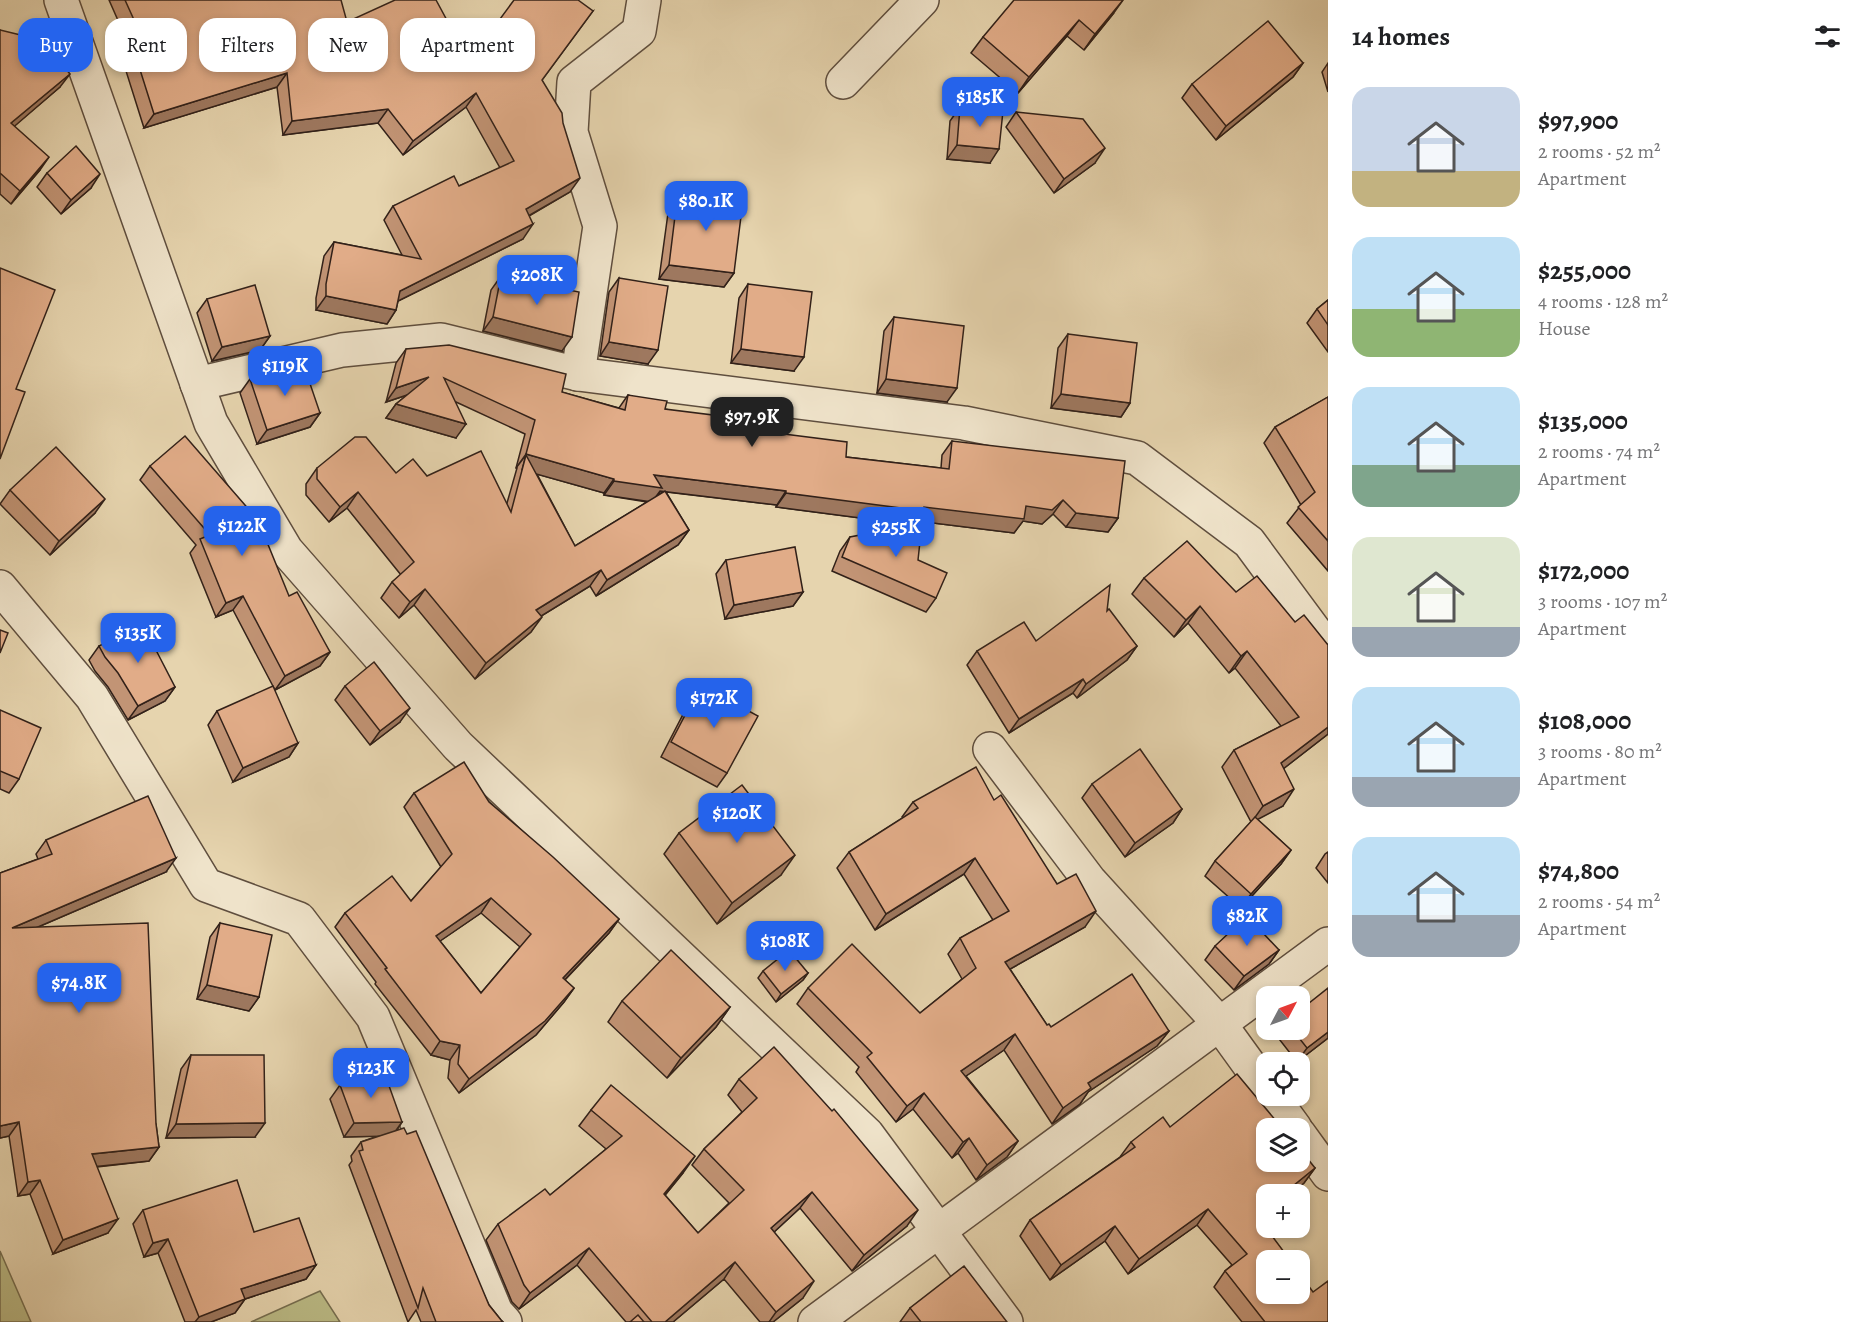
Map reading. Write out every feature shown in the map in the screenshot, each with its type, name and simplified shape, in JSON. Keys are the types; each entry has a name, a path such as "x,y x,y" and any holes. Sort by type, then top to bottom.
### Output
{"street":[{"path":"61,0 211,423 286,550 458,746 867,1134 1006,1322"},
{"path":"578,374 600,226 571,132 574,82 639,31 644,0"},
{"path":"843,82 922,0"},
{"path":"197,384 342,350 441,340 578,374 964,423 1137,458 1249,542 1328,649"},
{"path":"0,587 92,697 206,885 299,919 373,1017 496,1312 505,1322"},
{"path":"990,749 1089,880 1219,1023 1256,1074"},
{"path":"815,1322 1328,944"},
{"path":"1310,1149 1328,1174"}],"green space":[{"path":"0,1251 31,1322 0,1322"},
{"path":"320,1291 340,1322 251,1322"}],"building":[{"path":"125,0 341,0 346,18 308,18 308,72 388,72 388,18 356,18 395,0 436,0 446,18 400,18 400,72 535,72 535,18 501,18 514,0 578,0 593,11 542,80 562,113 580,178 526,209 533,224 400,291 396,310 326,296 334,242 421,259 393,206 454,176 459,186 514,161 476,93 413,141 388,109 292,121 287,73 154,114 141,72 187,72 187,18 133,18"},
{"path":"1014,0 1123,0 1095,34 1079,20 1029,77 983,37"},
{"path":"1268,21 1303,63 1226,126 1192,84"},
{"path":"0,30 18,34 18,72 68,72 70,74 11,123 49,157 20,191 0,173"},
{"path":"960,107 1003,111 999,149 957,145"},
{"path":"1016,112 1083,119 1105,148 1064,179"},
{"path":"76,146 100,174 71,200 47,173"},
{"path":"678,192 743,200 734,273 669,265"},
{"path":"0,268 55,290 16,389 25,392 0,459"},
{"path":"501,276 579,292 572,337 493,317"},
{"path":"619,278 668,286 658,350 609,342"},
{"path":"748,284 812,292 804,357 741,349"},
{"path":"255,285 270,336 222,347 207,299"},
{"path":"1328,300 1328,325 1317,309"},
{"path":"894,317 964,326 957,388 886,379"},
{"path":"1068,334 1137,343 1130,403 1061,394"},
{"path":"449,345 566,374 562,392 625,410 628,395 667,401 665,409 753,420 752,430 847,442 846,457 949,469 952,441 1125,461 1118,518 1076,513 1063,500 1052,510 1026,506 1024,519 924,507 924,511 654,475 662,488 614,481 614,479 526,454 535,420 444,378 466,424 396,404 429,377 396,388 406,349"},
{"path":"304,366 320,413 267,430 250,379"},
{"path":"1328,397 1328,541 1298,507 1315,492 1275,427"},
{"path":"185,436 258,520 289,596 297,592 330,652 285,676 243,596 226,603 200,539 210,535 150,466"},
{"path":"355,437 366,437 396,473 413,459 427,476 481,451 511,512 526,455 575,546 665,491 689,530 607,580 601,570 536,610 542,617 486,663 425,589 410,602 392,582 414,562 358,492 340,507 317,479 317,468"},
{"path":"56,447 105,499 59,541 10,490"},
{"path":"922,523 918,560 947,573 936,598 842,557 850,537"},
{"path":"1187,541 1236,592 1257,576 1295,622 1304,615 1328,645 1328,727 1281,763 1294,789 1263,806 1234,750 1299,717 1247,651 1241,656 1200,606 1186,620 1144,578"},
{"path":"795,547 803,592 734,605 726,560"},
{"path":"1110,585 1107,611 1109,609 1137,646 1086,684 1083,679 1019,719 977,651 1024,622 1036,641"},
{"path":"142,623 175,687 138,706 99,646"},
{"path":"0,630 8,633 0,653"},
{"path":"374,662 410,708 380,731 345,686"},
{"path":"701,685 758,716 727,773 671,742"},
{"path":"273,686 298,743 243,768 217,711"},
{"path":"0,710 41,728 19,779 0,771"},
{"path":"1140,749 1182,809 1135,843 1092,784"},
{"path":"464,762 489,802 553,857 619,919 563,978 574,988 545,1021 469,1079 458,1064 460,1045 440,1041 345,913 392,876 411,901 452,854 414,793","holes":["491,898 531,934 481,993 436,936"]},
{"path":"976,767 994,800 1001,795 1057,884 1076,874 1096,911 1005,962 1047,1025 1051,1027 1132,974 1169,1031 1088,1083 1091,1088 1063,1108 1015,1034 961,1071 1018,1141 987,1165 969,1138 963,1142 924,1093 907,1106 867,1057 872,1053 808,988 852,944 920,1013 976,968 960,938 1009,911 975,858 886,914 849,852 918,808 913,802"},
{"path":"742,785 795,855 732,903 679,833"},
{"path":"148,796 176,858 12,928 148,923 156,1124 159,1147 92,1154 118,1219 63,1240 40,1180 28,1182 19,1122 0,1126 0,873 52,854 46,840"},
{"path":"1255,817 1291,850 1251,894 1215,861"},
{"path":"1247,916 1279,950 1244,976 1215,946"},
{"path":"220,923 272,935 259,997 207,985"},
{"path":"671,950 730,1007 681,1058 622,1001"},
{"path":"789,950 808,973 781,994 763,971"},
{"path":"1328,988 1328,1032 1307,1048 1301,1040 1310,1040 1310,1002"},
{"path":"774,1047 832,1111 834,1109 918,1210 864,1255 812,1192 771,1228 814,1281 776,1312 735,1262 665,1322 652,1322 589,1248 530,1293 524,1285 498,1224 545,1189 550,1195 622,1136 591,1110 611,1085 695,1156 664,1194 698,1233 744,1190 704,1149 757,1098 739,1079"},
{"path":"191,1055 264,1055 265,1123 176,1124"},
{"path":"383,1069 402,1122 354,1123 340,1085"},
{"path":"1237,1074 1256,1097 1256,1106 1264,1106 1274,1118 1256,1118 1256,1172 1310,1172 1310,1162 1315,1168 1295,1184 1256,1184 1256,1238 1274,1238 1282,1250 1256,1250 1256,1304 1310,1304 1310,1288 1313,1292 1328,1281 1328,1322 1265,1322 1225,1271 1247,1254 1208,1209 1139,1259 1115,1226 1061,1265 1030,1220 1135,1147 1131,1142 1163,1117 1170,1127"},
{"path":"404,1128 407,1134 416,1131 489,1305 503,1322 436,1322 423,1288 418,1308 359,1151 363,1150 361,1142"},
{"path":"237,1180 254,1232 299,1218 316,1265 241,1289 245,1299 199,1317 168,1239 153,1243 143,1210"},
{"path":"964,1266 1007,1322 921,1322 910,1308"},
{"path":"638,1315 644,1322 630,1322"}]}
